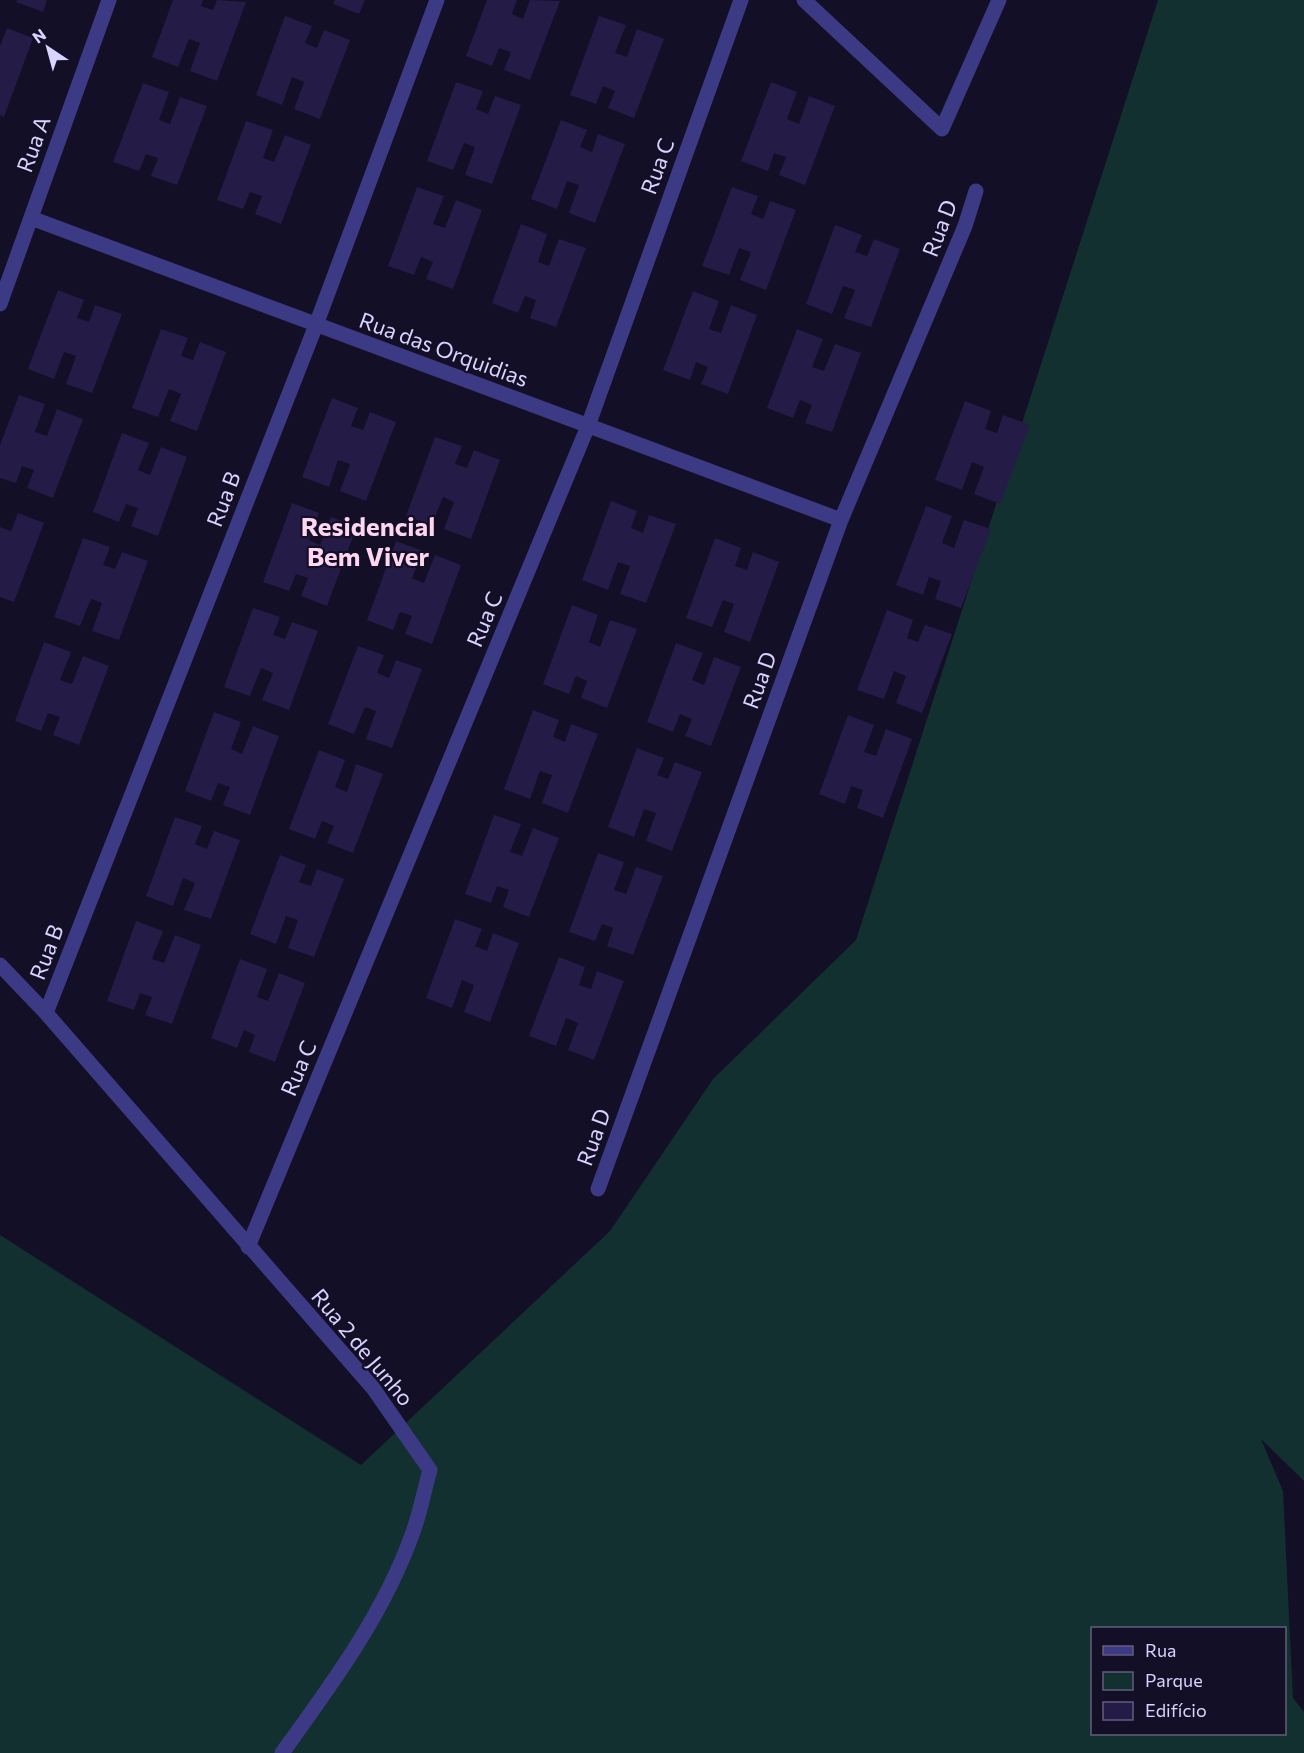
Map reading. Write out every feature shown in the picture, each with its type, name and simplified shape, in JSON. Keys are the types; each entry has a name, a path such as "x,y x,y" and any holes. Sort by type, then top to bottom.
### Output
{"street":[{"name":"Rua A","path":"0,304 109,0"},
{"name":"Rua B","path":"46,1013 316,325 437,0"},
{"name":"Rua C","path":"248,1247 588,426 741,0"},
{"path":"804,0 942,129 999,0"},
{"name":"Rua D","path":"598,1189 841,520 965,226 976,191"},
{"name":"Rua das Orquidias","path":"31,219 841,520"},
{"name":"Rua 2 de Junho","path":"0,965 46,1013 248,1247 374,1388 430,1470 413,1532 383,1601 340,1673 282,1753"}],"green space":[{"path":"1158,0 1304,0 1304,1481 1261,1439 1283,1491 1293,1698 1304,1712 1304,1753 0,1753 0,1235 361,1465 610,1231 713,1079 856,940"}],"building":[{"path":"17,0 47,0 43,12 16,2"},
{"path":"173,0 203,0 201,6 213,10 217,0 246,2 217,81 190,71 200,43 189,39 178,67 152,57"},
{"path":"335,0 365,0 359,14 333,4"},
{"path":"487,0 517,0 512,14 523,19 530,0 560,1 530,80 504,70 511,52 499,48 492,66 466,56"},
{"path":"285,16 312,26 305,43 317,48 324,30 350,40 320,119 294,109 304,82 292,77 282,105 256,95"},
{"path":"599,16 626,25 615,53 627,57 637,29 664,39 634,118 608,108 615,91 603,86 596,104 570,95"},
{"path":"7,28 33,38 4,117 0,115 0,46"},
{"path":"456,82 483,91 476,109 488,114 495,96 521,105 492,184 465,175 475,147 464,143 453,170 427,161"},
{"path":"771,82 797,92 787,119 799,124 809,96 835,106 805,185 779,175 786,157 774,153 768,171 741,161"},
{"path":"143,83 169,92 159,120 170,124 180,97 207,106 177,185 151,176 158,158 146,154 139,171 113,162"},
{"path":"561,120 587,130 580,147 592,152 598,134 625,144 595,223 569,213 579,185 567,181 557,209 531,199"},
{"path":"246,121 273,130 263,158 274,162 285,135 311,145 281,224 255,214 262,196 250,192 243,209 217,200"},
{"path":"417,187 444,196 433,224 445,228 456,200 482,210 453,289 426,279 433,262 421,257 414,275 388,266"},
{"path":"732,187 758,196 751,214 763,219 770,201 796,210 766,290 740,280 751,252 739,248 729,275 702,266"},
{"path":"521,224 547,234 538,262 549,266 559,239 586,248 556,327 530,318 536,300 525,296 518,313 492,303"},
{"path":"835,225 862,235 855,252 867,256 874,239 900,249 871,327 844,318 855,290 843,286 832,314 806,304"},
{"path":"58,290 84,300 77,318 89,322 95,305 122,314 92,393 66,384 76,356 64,352 54,379 28,369"},
{"path":"693,291 719,301 709,329 721,333 731,305 757,315 728,394 701,384 708,367 696,362 690,380 663,370"},
{"path":"161,329 188,338 181,356 193,360 200,342 226,352 197,431 170,421 181,394 169,389 158,417 132,408"},
{"path":"797,329 823,339 812,367 824,371 835,344 861,353 832,432 805,423 812,405 800,400 793,418 767,408"},
{"path":"19,395 45,404 35,432 47,436 57,409 83,419 53,498 27,488 34,470 22,466 16,483 0,478 0,445"},
{"path":"332,398 358,408 351,426 363,430 370,412 396,422 366,501 340,491 350,464 338,460 329,487 302,477"},
{"path":"965,401 991,411 985,429 997,433 1003,415 1030,425 1000,504 974,494 984,467 972,462 962,490 935,480"},
{"path":"122,433 149,443 138,470 150,475 161,447 187,457 158,536 131,526 138,508 126,504 119,522 93,512"},
{"path":"435,437 462,446 455,464 467,468 474,450 500,460 471,539 444,529 454,502 443,497 432,525 406,516"},
{"path":"611,501 637,511 631,528 643,533 649,515 676,524 646,603 620,594 630,566 618,562 608,590 582,580"},
{"path":"292,503 319,513 309,540 320,545 331,517 357,526 327,606 301,596 308,578 296,574 289,591 263,582"},
{"path":"926,506 952,516 942,543 954,548 964,520 991,529 961,608 935,599 941,581 929,577 923,595 896,585"},
{"path":"18,513 44,523 14,602 0,597 0,527 11,531"},
{"path":"83,538 110,547 103,565 115,569 122,552 148,561 119,640 92,631 102,603 91,599 80,626 54,617"},
{"path":"715,538 741,548 735,566 747,570 753,552 779,562 750,642 724,632 734,604 723,600 712,627 686,618"},
{"path":"396,541 423,551 412,578 424,583 435,555 461,565 432,644 405,634 412,616 400,612 393,630 367,620"},
{"path":"572,605 598,615 589,642 600,647 610,620 637,629 607,708 581,698 587,681 576,676 569,694 543,684"},
{"path":"253,608 280,617 273,635 285,639 292,622 318,631 289,710 262,700 273,673 261,668 250,696 224,687"},
{"path":"887,610 913,620 907,638 918,642 925,625 952,634 922,713 896,703 906,676 894,671 884,699 857,690"},
{"path":"44,642 71,652 60,680 72,684 83,656 109,666 79,745 53,735 60,717 48,713 41,731 15,721"},
{"path":"676,643 703,653 692,680 704,685 714,657 741,667 711,746 685,736 692,719 680,714 673,732 647,722"},
{"path":"358,646 384,655 377,673 389,678 396,660 422,669 392,748 366,739 376,711 365,707 354,734 328,724"},
{"path":"533,710 559,720 553,737 565,742 571,724 598,734 568,813 542,803 552,775 540,771 530,799 504,789"},
{"path":"214,712 241,722 231,749 242,754 253,726 279,736 250,815 223,805 230,787 218,783 211,801 185,791"},
{"path":"848,715 874,725 864,752 876,756 886,729 912,739 883,818 857,808 863,790 851,786 845,804 819,794"},
{"path":"637,748 664,758 657,775 668,779 675,762 702,772 672,851 646,841 656,813 644,809 634,837 608,827"},
{"path":"319,750 345,760 335,787 347,792 356,764 383,774 353,853 327,843 334,826 322,821 315,839 289,829"},
{"path":"494,815 521,824 510,852 522,856 533,828 559,838 529,917 503,907 509,890 497,886 491,903 465,894"},
{"path":"175,817 202,826 195,844 207,849 214,831 240,840 211,919 184,910 195,883 183,878 173,906 146,896"},
{"path":"598,853 624,862 614,890 626,894 636,867 663,876 633,955 607,946 613,928 602,924 595,941 569,932"},
{"path":"280,855 306,865 299,882 311,886 317,869 344,879 314,957 288,948 298,920 286,916 276,944 250,934"},
{"path":"455,919 482,929 475,946 487,951 493,933 519,943 490,1022 464,1012 474,985 462,980 452,1008 426,998"},
{"path":"136,921 163,931 152,959 164,963 175,935 201,945 172,1024 145,1015 152,997 140,993 134,1010 107,1001"},
{"path":"559,957 585,967 579,985 591,989 597,971 624,981 594,1060 568,1050 578,1023 566,1018 556,1046 529,1036"},
{"path":"240,959 267,969 257,997 268,1001 279,973 305,983 275,1062 249,1052 255,1035 244,1030 237,1048 211,1038"}],"district":[{"name":"Residencial Bem Viver","path":"368,540"}]}
